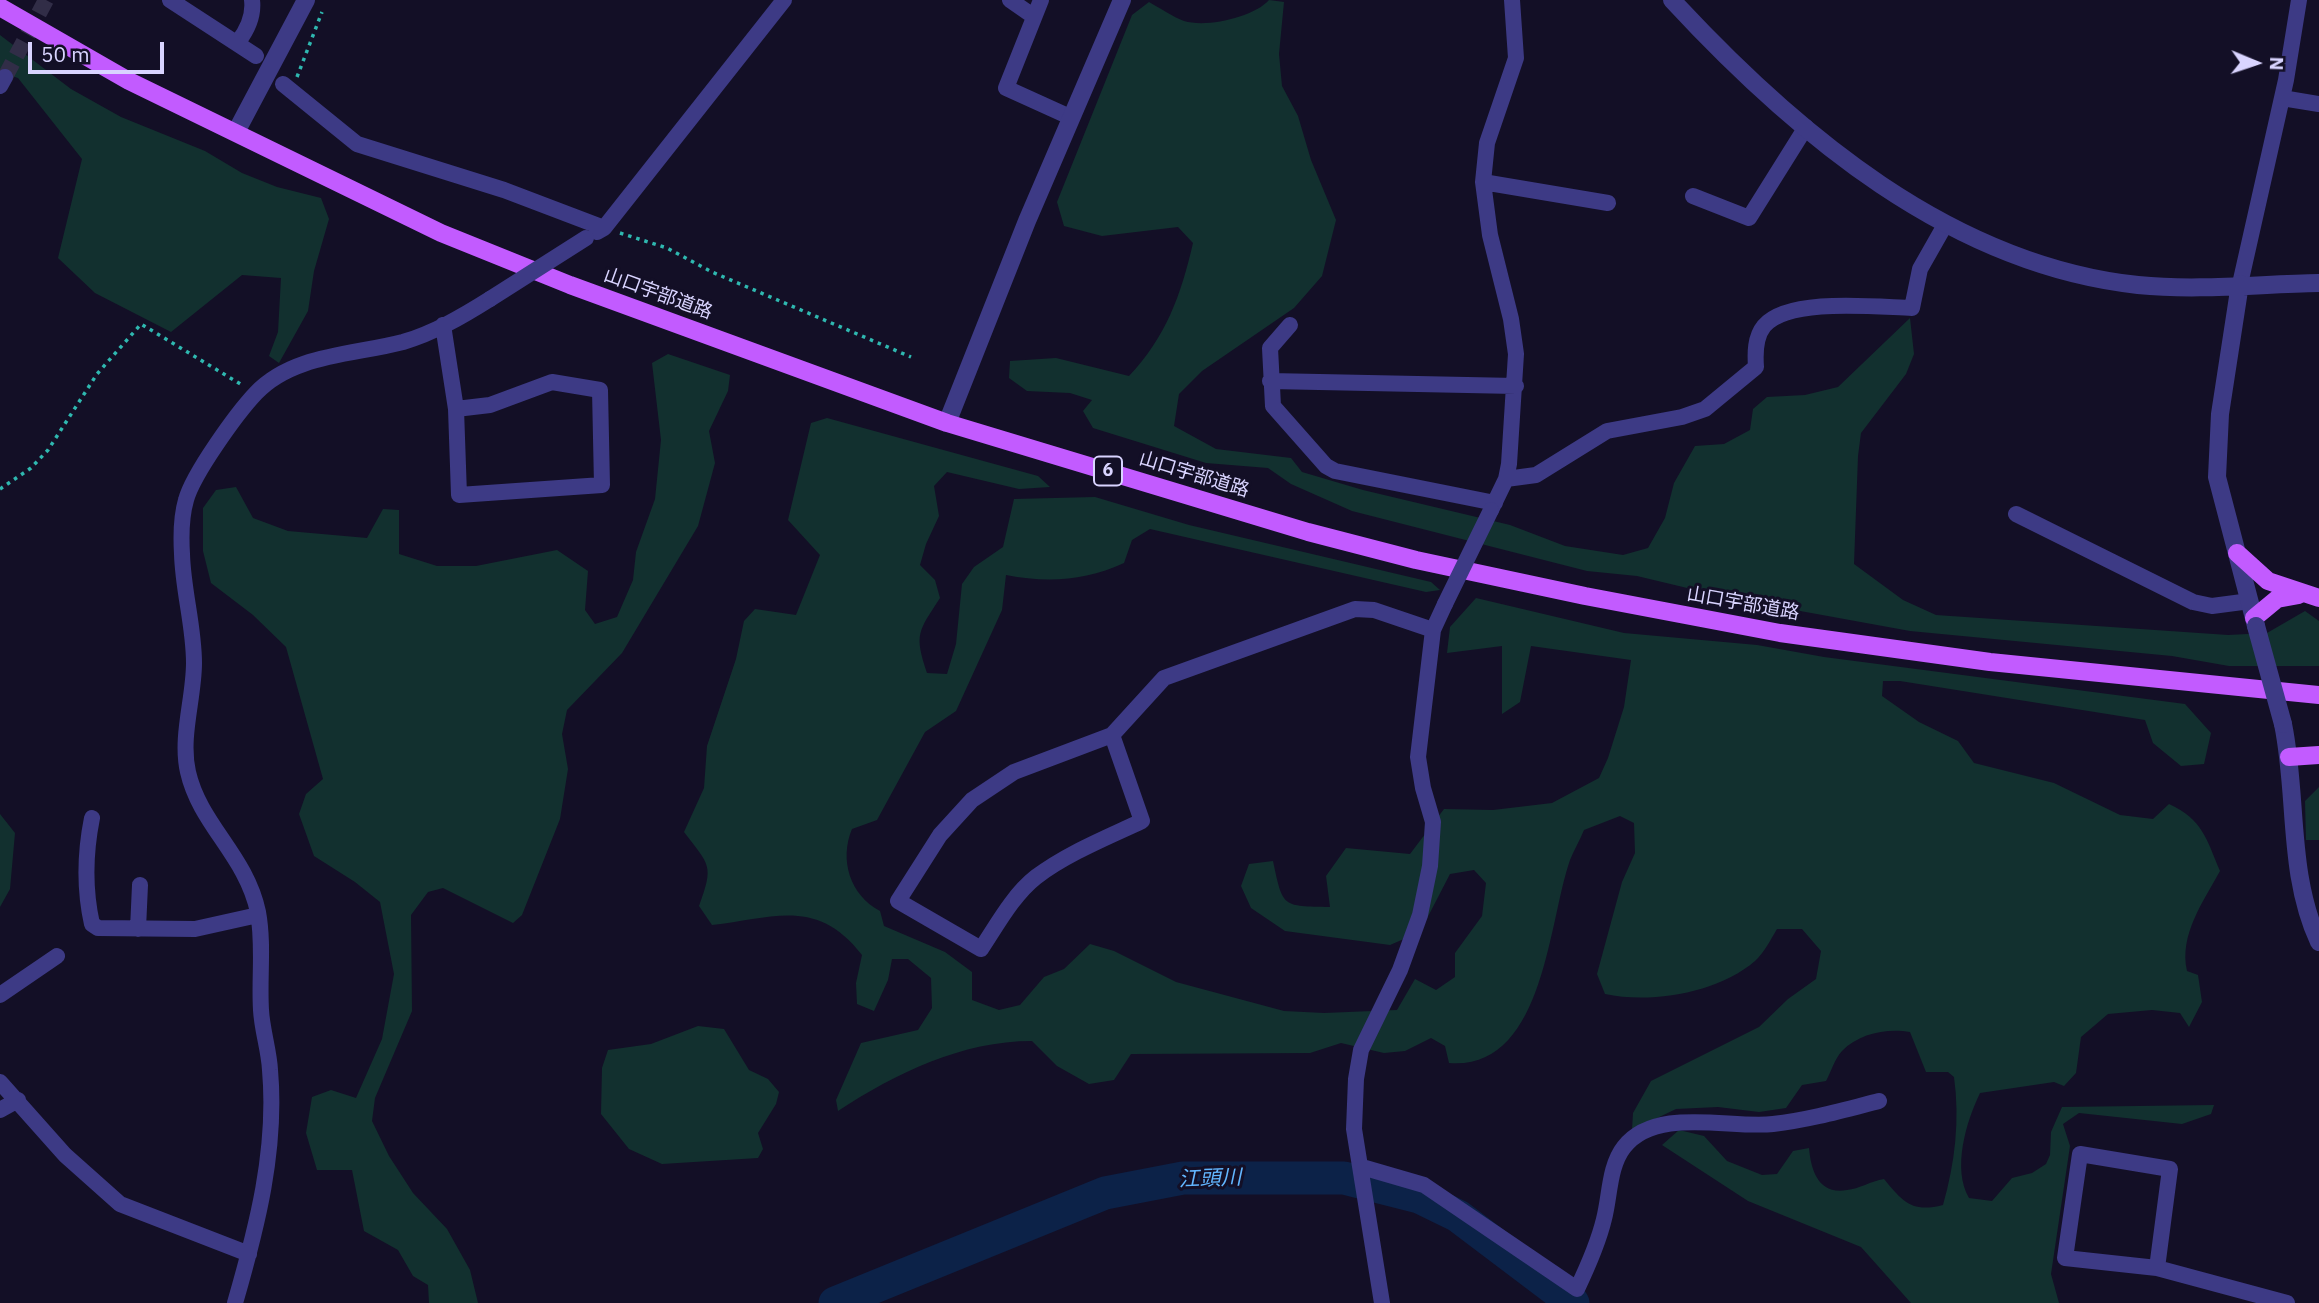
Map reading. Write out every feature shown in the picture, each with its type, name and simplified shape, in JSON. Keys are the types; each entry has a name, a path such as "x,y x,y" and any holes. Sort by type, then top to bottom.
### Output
{"main road":[{"name":"山口宇部道路","path":"0,7 129,81 441,233 570,285 947,423 1308,532 1585,596 1780,633 1990,662 2319,693"},
{"path":"2237,553 2268,581 2313,596"},
{"path":"2253,615 2277,599 2313,596"},
{"path":"2289,757 2319,755"}],"street":[{"path":"170,0 239,42 256,56"},
{"path":"239,42 247,30 253,10 252,0"},
{"path":"236,132 306,0"},
{"path":"235,1303 266,1182 271,1132 271,1070 261,1010 262,945 258,915 248,878 202,807 188,773 186,748 194,684 194,643 182,555 186,498 203,467 256,393 272,379 295,367 405,341 443,325 604,228 782,0"},
{"path":"1010,0 1033,16"},
{"path":"1041,0 1006,88 1070,117"},
{"path":"947,423 1070,117 1122,0"},
{"path":"1382,1303 1354,1129 1356,1079 1360,1050 1400,970 1420,915 1430,866 1433,822 1418,758 1433,630 1506,480 1516,386 1511,319 1490,235 1483,182 1487,144 1516,58 1512,0"},
{"path":"1672,0 1730,60 1806,127 1863,171 1945,225 1982,243 2089,277 2138,285 2193,288 2240,284 2319,283"},
{"path":"2299,0 2282,98 2240,284 2216,455 2221,501 2283,724 2289,757 2295,862 2319,943"},
{"path":"287,87 357,144 504,190 604,228"},
{"path":"2282,98 2319,104"},
{"path":"1693,196 1749,218 1806,127"},
{"path":"1483,182 1608,203"},
{"path":"1506,480 1536,474 1606,432 1682,417 1705,409 1756,367 1754,350 1763,327 1774,317 1843,305 1912,308 1920,269 1945,225"},
{"path":"443,325 456,409 459,495 602,485 600,390 552,382 490,405 456,409"},
{"path":"1290,325 1270,348 1273,406 1326,466 1493,507"},
{"path":"1270,381 1516,386"},
{"path":"2016,514 2193,602 2253,615"},
{"path":"1112,735 1142,821 1077,851 1035,877 1012,903 981,949 898,901 940,835 972,800 1014,772 1112,735 1164,678 1355,609 1374,610 1433,630"},
{"path":"92,818 88,842 86,898 92,924 98,928 195,929 258,915"},
{"path":"138,929 140,885"},
{"path":"0,995 57,956"},
{"path":"0,1082 65,1155 120,1204 249,1254"},
{"path":"0,1110 18,1100"},
{"path":"1362,1170 1424,1185 1577,1289 1604,1219 1615,1165 1624,1147 1638,1135 1661,1126 1691,1122 1770,1125 1878,1101"},
{"path":"2157,1268 2170,1169 2080,1154 2065,1258 2157,1268 2287,1303"}],"path":[{"path":"287,87 326,0"},
{"path":"604,228 667,248 712,272 911,357"},
{"path":"0,489 32,468 48,450 97,374 141,324 256,393"}],"green space":[{"path":"1269,0 1284,2 1279,54 1282,86 1298,116 1311,160 1336,220 1322,276 1294,308 1202,371 1179,394 1174,426 1216,449 1291,458 1302,472 1363,490 1510,525 1565,546 1623,555 1648,548 1665,518 1674,483 1695,446 1724,444 1750,430 1753,409 1767,397 1805,395 1838,387 1910,318 1914,354 1906,374 1861,433 1854,564 1903,600 1936,615 2228,635 2267,633 2305,611 2319,621 2319,666 2229,666 2172,656 1910,631 1729,598 1637,576 1587,571 1352,511 1291,484 1268,468 1206,463 1093,428 1083,411 1092,400 1070,393 1027,391 1009,378 1010,361 1056,358 1129,376 1162,330 1177,298 1188,262 1193,243 1178,227 1102,236 1064,226 1057,202 1132,15 1149,2 1184,21 1217,22 1242,16"},
{"path":"0,35 71,89 121,117 205,151 242,173 277,187 321,198 329,219 314,271 308,311 279,363 269,356 278,332 281,278 242,275 171,332 95,293 58,258 82,159 18,78 0,72"},
{"path":"668,354 730,375 728,391 709,431 715,463 698,526 622,653 567,710 562,734 568,769 560,819 522,915 513,923 443,888 428,892 411,915 412,1011 375,1098 372,1121 389,1156 413,1193 447,1229 470,1270 478,1303 429,1303 428,1285 413,1276 398,1250 364,1231 352,1170 317,1170 306,1133 312,1097 331,1090 356,1098 382,1039 394,974 380,902 355,882 314,856 299,814 306,794 323,779 286,647 253,615 211,583 203,551 203,508 216,490 236,487 253,518 288,531 367,538 383,509 399,510 399,554 437,566 476,566 557,550 588,571 585,610 595,624 617,617 633,580 636,552 655,499 661,440 652,363"},
{"path":"827,418 1038,476 1050,487 1019,489 947,472 934,486 939,516 920,565 935,580 940,598 920,634 920,650 927,673 947,674 956,644 962,584 974,567 1003,547 1014,499 1095,497 1189,525 1431,582 1440,590 1426,592 1150,529 1132,540 1124,563 1095,574 1066,579 1006,575 1002,610 956,711 925,732 877,820 852,829 847,853 847,864 855,886 861,896 880,911 884,926 945,952 972,972 972,1000 999,1010 1020,1005 1044,977 1064,969 1090,944 1114,951 1176,982 1284,1011 1324,1013 1397,1010 1415,979 1436,990 1455,977 1455,953 1482,916 1486,883 1474,870 1450,874 1420,932 1390,945 1285,931 1251,908 1241,886 1249,864 1273,861 1279,888 1287,901 1302,906 1330,907 1326,876 1346,848 1410,854 1444,809 1493,810 1552,803 1599,778 1624,707 1631,660 1531,646 1520,702 1502,714 1502,646 1447,653 1450,627 1476,598 1624,633 1757,645 1824,657 2185,704 2211,733 2204,764 2181,766 2153,743 2145,720 1900,681 1883,681 1882,696 1919,722 1958,741 1974,763 2054,783 2120,815 2153,819 2169,804 2189,817 2202,831 2220,871 2194,919 2186,945 2187,971 2198,975 2202,1002 2189,1027 2180,1013 2152,1010 2108,1014 2081,1037 2076,1073 2064,1086 2054,1082 1980,1093 1966,1131 1961,1160 1964,1186 1969,1198 1992,1201 2012,1178 2032,1173 2046,1164 2050,1155 2051,1132 2062,1107 2214,1105 2211,1114 2182,1124 2079,1113 2063,1124 2070,1146 2051,1274 2059,1303 1911,1303 1861,1247 1748,1201 1662,1145 1679,1130 1704,1136 1727,1161 1762,1175 1777,1174 1793,1151 1809,1148 1814,1172 1829,1189 1852,1189 1884,1179 1909,1204 1923,1208 1943,1205 1955,1141 1954,1077 1948,1072 1926,1072 1910,1032 1874,1033 1857,1040 1842,1051 1826,1081 1802,1085 1786,1108 1759,1112 1718,1107 1676,1109 1632,1130 1633,1113 1651,1081 1759,1027 1788,999 1816,979 1821,951 1802,929 1777,929 1755,961 1722,981 1703,988 1663,996 1643,998 1605,994 1597,974 1622,882 1635,853 1634,823 1620,816 1584,830 1570,860 1537,988 1523,1019 1505,1044 1481,1059 1449,1063 1445,1046 1431,1038 1405,1051 1384,1053 1341,1043 1310,1053 1131,1054 1114,1080 1089,1084 1057,1066 1032,1041 1006,1042 955,1053 930,1062 883,1084 838,1111 836,1100 861,1043 918,1030 932,1008 931,978 908,959 892,959 888,980 874,1011 857,1004 856,983 862,955 845,937 828,925 811,918 775,916 712,925 699,906 707,882 707,866 684,832 704,788 707,746 736,659 744,621 755,609 796,615 820,555 788,520 811,423"},
{"path":"2319,787 2319,840 2306,840 2305,801"},
{"path":"0,814 15,833 10,889 0,907"},
{"path":"698,1026 724,1029 749,1070 768,1079 779,1092 776,1104 758,1133 763,1149 758,1158 662,1164 629,1149 601,1114 602,1068 608,1050 651,1044"}],"waterway":[{"name":"江頭川","path":"835,1303 1105,1193 1183,1178 1344,1178 1419,1197 1458,1216 1573,1303"}],"tunnel":[{"path":"5,77 46,0"}]}
